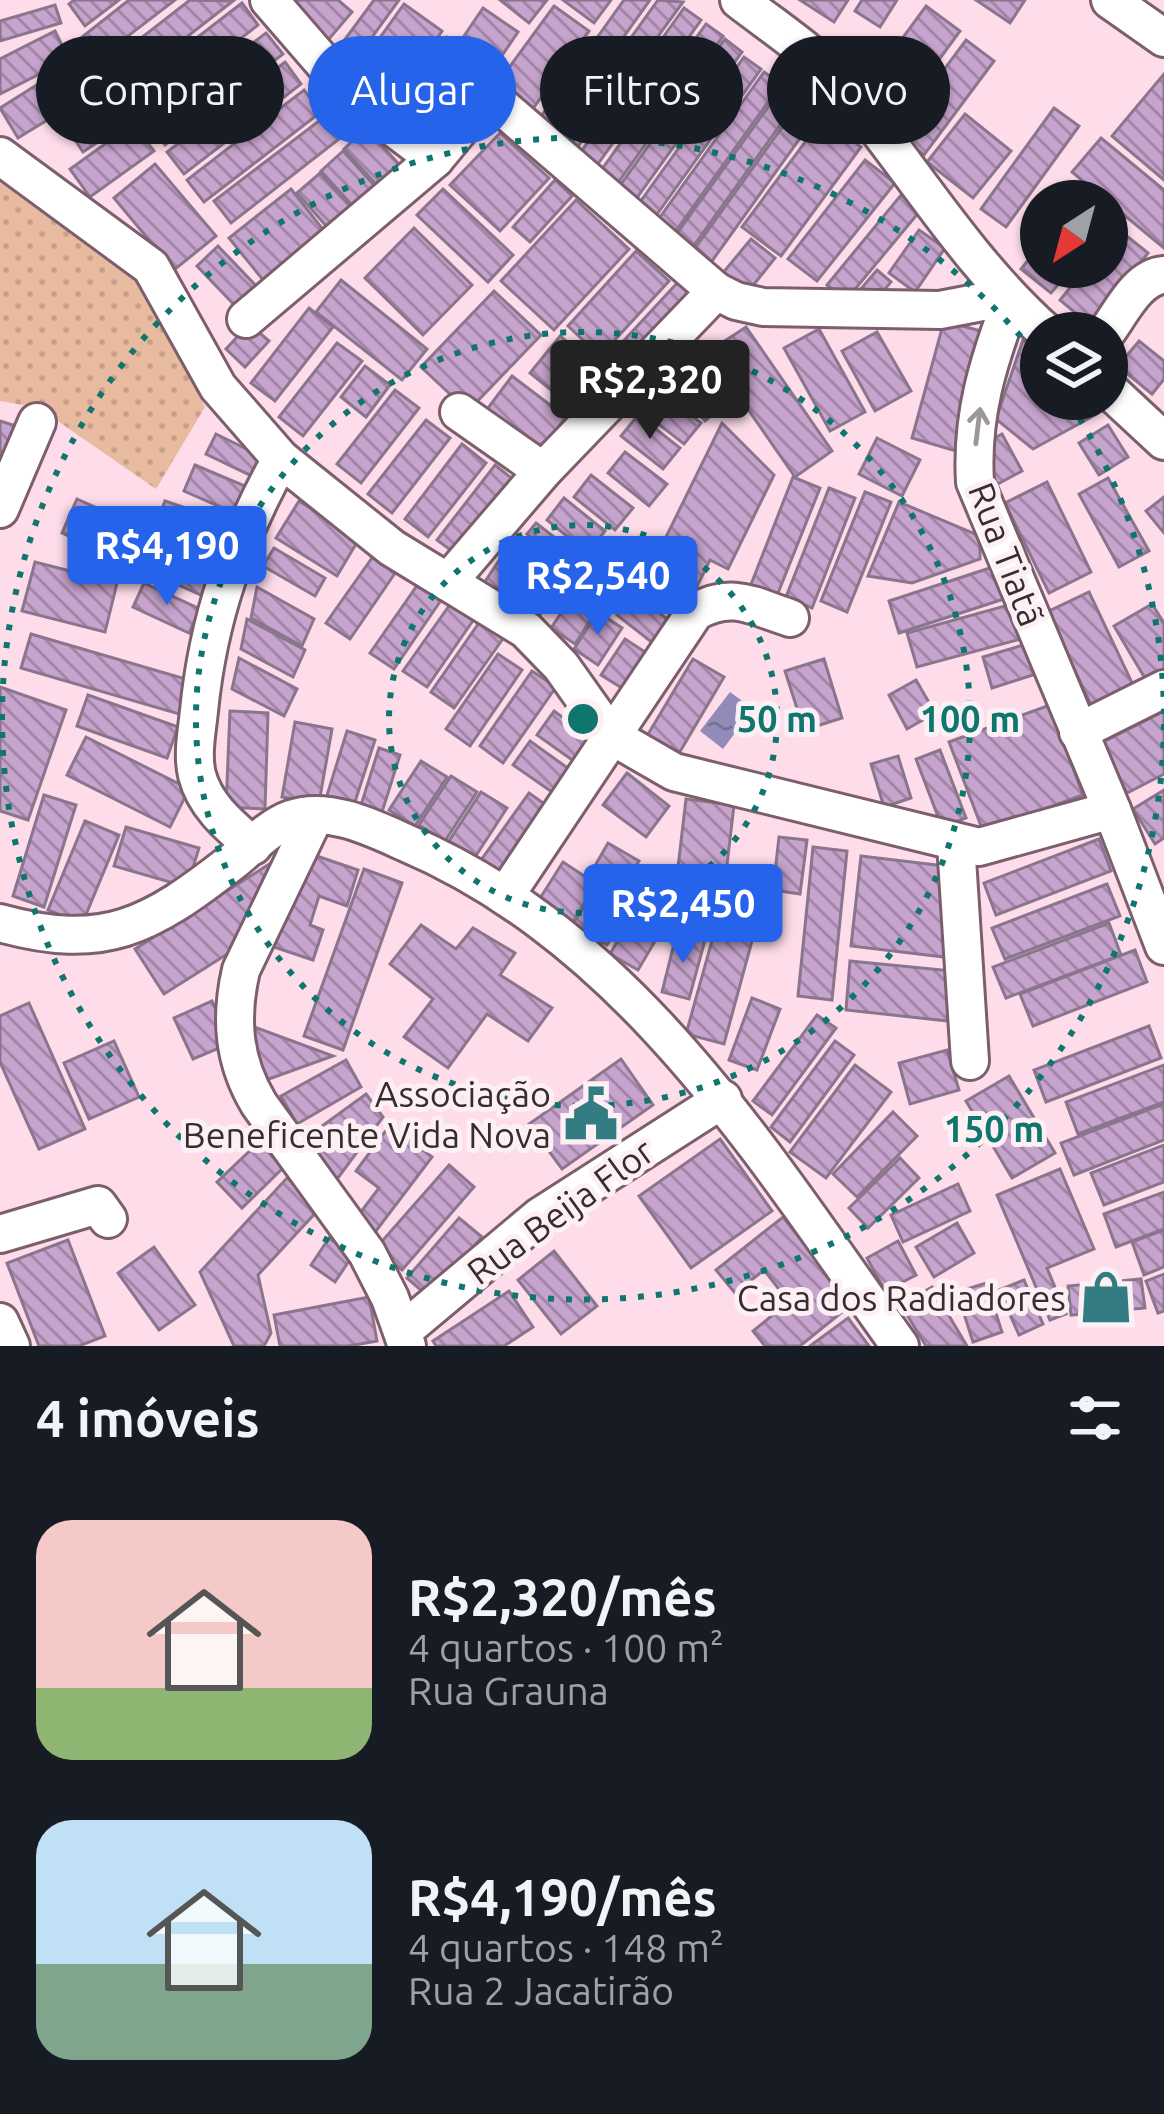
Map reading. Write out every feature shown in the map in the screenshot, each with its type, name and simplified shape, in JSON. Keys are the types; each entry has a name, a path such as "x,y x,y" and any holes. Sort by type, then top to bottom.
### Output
{"street":[{"path":"269,0 353,97 435,159"},
{"path":"739,0 804,49 844,87 1024,312"},
{"path":"1109,0 1164,38"},
{"path":"246,320 435,159 477,108 489,102 501,106 716,291 750,305 940,310 1010,299"},
{"path":"0,156 151,266 218,387 281,459 392,548 526,630 610,735 634,753 674,772 956,843 991,847 1112,810 1164,946"},
{"path":"1122,312 1147,279 1164,275"},
{"path":"448,582 543,472 716,291"},
{"name":"Rua Tiatã","path":"1010,299 984,374 975,482 1112,810"},
{"path":"1128,408 1164,441"},
{"path":"460,412 543,472"},
{"path":"0,508 37,422"},
{"path":"253,846 207,799 197,774 195,747 207,645 218,605 236,547 281,459"},
{"path":"505,896 695,612 721,600 735,600 790,618"},
{"path":"1078,732 1164,689"},
{"path":"0,923 77,937 117,932 150,920 292,819 315,816 368,826 430,853 505,896 601,969 680,1048 723,1099 900,1346"},
{"name":"Rua Beija Flor","path":"315,816 241,970 235,1042 247,1084 367,1253 405,1339 539,1216 723,1099"},
{"path":"956,843 970,1061"},
{"path":"0,1234 98,1205 108,1219"},
{"path":"0,1322 11,1346"}],"shaded area":[{"path":"0,174 131,265 183,357 205,407 156,489 39,408 0,401"}],"water":[{"path":"730,692 753,709 723,749 700,731"}],"building":[{"path":"119,0 85,26 69,4"},
{"path":"129,0 175,0 128,36 83,36"},
{"path":"190,0 233,1 188,36 144,36"},
{"path":"295,0 338,0 352,12 332,36 317,36"},
{"path":"374,0 399,0 373,36 347,36"},
{"path":"500,0 547,0 529,23"},
{"path":"563,0 611,0 594,23"},
{"path":"624,0 650,0 624,36 598,36"},
{"path":"658,0 683,2 658,36 632,36"},
{"path":"800,0 848,0 834,22"},
{"path":"862,0 897,0 880,27 855,11"},
{"path":"976,0 1025,0 1010,23"},
{"path":"242,3 258,25 244,36 199,36"},
{"path":"404,4 442,31 438,36 381,36"},
{"path":"55,5 61,23 0,41 0,21"},
{"path":"554,6 589,31 585,36 540,36 540,99 527,117 516,109 516,58"},
{"path":"926,6 960,31 950,45 950,36 904,36"},
{"path":"483,8 518,32 515,36 464,36"},
{"path":"684,8 701,20 690,36 664,36"},
{"path":"706,24 723,36 697,36"},
{"path":"966,40 994,61 950,120 950,61"},
{"path":"36,41 36,76 0,94 0,59"},
{"path":"743,58 761,69 743,94"},
{"path":"284,63 301,84 284,97"},
{"path":"764,72 767,74 767,104 743,137 743,101"},
{"path":"1164,74 1164,180 1112,136"},
{"path":"36,85 36,127 18,138 0,108"},
{"path":"304,90 308,95 308,122 284,140 284,105"},
{"path":"767,108 767,143 687,255 670,243"},
{"path":"1054,108 1079,126 1040,180 1020,180 1020,208 1006,227 981,209"},
{"path":"965,114 1011,151 973,198 927,162 941,144 950,144 950,133"},
{"path":"308,129 308,144 333,144 231,223 214,201"},
{"path":"1101,138 1164,190 1164,248 1128,218 1128,180 1082,180 1072,172"},
{"path":"105,144 149,144 154,151 90,197 70,169"},
{"path":"177,144 223,144 184,174 167,152"},
{"path":"234,144 279,144 204,202 187,180"},
{"path":"349,144 381,144 405,171 383,192 344,149"},
{"path":"489,144 512,144 549,178 500,231 450,185"},
{"path":"555,144 580,144 571,156"},
{"path":"587,144 612,144 590,175 573,163"},
{"path":"620,144 646,144 612,191 595,179"},
{"path":"650,144 676,144 631,206 614,194"},
{"path":"682,144 707,144 650,224 633,212"},
{"path":"712,144 738,144 670,239 653,227"},
{"path":"770,144 796,144 707,268 690,255"},
{"path":"804,144 861,147 781,256 742,227"},
{"path":"909,144 932,144 924,155"},
{"path":"343,151 382,194 360,214 321,171"},
{"path":"865,160 895,183 817,281 788,259"},
{"path":"155,164 216,236 174,270 114,198"},
{"path":"320,173 359,216 336,237 297,193"},
{"path":"555,180 572,196 530,242 513,227"},
{"path":"291,189 329,237 268,286 229,238"},
{"path":"443,189 513,255 488,282 417,215"},
{"path":"901,195 920,211 846,300 827,285"},
{"path":"576,200 629,249 554,330 501,281"},
{"path":"414,228 472,285 423,335 365,278"},
{"path":"919,230 945,248 915,292 889,273"},
{"path":"1128,237 1148,253 1128,278"},
{"path":"751,239 775,258 747,293 722,274"},
{"path":"218,246 262,292 241,312 197,266"},
{"path":"636,251 669,281 600,356 568,326"},
{"path":"877,270 891,282 873,303 859,291"},
{"path":"341,280 427,349 402,380 316,312"},
{"path":"678,282 696,298 622,377 605,361"},
{"path":"1070,288 1120,288 1100,312 1074,312 1060,300"},
{"path":"494,291 541,335 468,411 421,367"},
{"path":"309,308 333,327 275,401 251,383"},
{"path":"944,321 992,334 959,452 912,438"},
{"path":"249,324 269,341 245,367 226,349"},
{"path":"746,327 832,451 795,477 708,352"},
{"path":"819,329 865,412 830,431 784,348"},
{"path":"877,332 911,391 875,411 842,351"},
{"path":"560,336 612,379 582,415 530,373"},
{"path":"1139,341 1164,361 1164,379 1152,394 1128,374 1128,354"},
{"path":"337,343 362,361 303,436 279,417"},
{"path":"1020,349 1020,420 1086,420 1033,449 996,419"},
{"path":"365,366 390,385 366,417 341,397"},
{"path":"696,369 726,403 705,421 676,387"},
{"path":"512,376 566,417 536,457 482,416"},
{"path":"395,390 419,408 361,483 337,464"},
{"path":"659,390 701,423 684,444 642,411"},
{"path":"638,415 680,448 663,469 621,436"},
{"path":"426,420 450,438 392,513 368,494"},
{"path":"0,421 16,426 4,460 0,459"},
{"path":"722,423 774,475 728,569 710,560 682,617 638,594"},
{"path":"1108,425 1128,457 1099,475 1079,443"},
{"path":"216,434 267,459 258,479 206,454"},
{"path":"1002,434 1022,471 992,487 989,441"},
{"path":"877,438 920,460 902,496 859,474"},
{"path":"462,444 486,463 428,537 405,519"},
{"path":"625,452 667,484 649,506 608,473"},
{"path":"195,465 252,489 241,516 184,491"},
{"path":"495,465 519,484 461,558 437,540"},
{"path":"591,475 633,508 615,530 574,497"},
{"path":"793,477 820,488 776,598 750,587"},
{"path":"1108,478 1149,551 1119,567 1079,494"},
{"path":"1047,482 1091,572 1049,593 1005,503"},
{"path":"829,488 855,498 812,608 786,597"},
{"path":"865,492 891,502 847,612 821,601"},
{"path":"1164,497 1164,533 1146,511"},
{"path":"564,498 605,531 588,553 547,520"},
{"path":"77,499 216,561 201,595 62,533"},
{"path":"165,501 227,522 219,546 156,524"},
{"path":"299,501 359,539 337,576 276,538"},
{"path":"899,502 980,536 980,559 912,583 868,576"},
{"path":"536,523 563,544 555,555 527,534"},
{"path":"508,547 532,562 508,599 484,583"},
{"path":"274,548 325,578 315,596 263,566"},
{"path":"379,548 402,563 350,639 326,623"},
{"path":"580,553 622,586 605,608 563,575"},
{"path":"35,562 117,583 105,632 22,611"},
{"path":"539,564 563,580 539,616 515,600"},
{"path":"996,566 1007,598 899,633 889,601"},
{"path":"423,577 446,593 394,669 370,653"},
{"path":"144,583 200,609 189,633 133,607"},
{"path":"257,587 314,619 302,646 251,618"},
{"path":"575,592 598,608 575,644 551,628"},
{"path":"1089,592 1135,689 1093,709 1047,612"},
{"path":"634,593 676,626 659,648 617,615"},
{"path":"456,596 479,612 427,687 403,671"},
{"path":"1012,604 1021,639 917,667 907,633"},
{"path":"1152,604 1164,623 1164,669 1146,680 1114,626"},
{"path":"598,612 622,628 598,665 574,649"},
{"path":"483,617 507,633 454,708 431,692"},
{"path":"247,619 305,650 293,677 241,649"},
{"path":"31,634 189,680 179,714 21,668"},
{"path":"625,639 648,654 625,690 601,675"},
{"path":"1030,643 1039,673 992,688 983,657"},
{"path":"498,654 522,670 470,746 446,729"},
{"path":"239,658 297,689 284,716 232,689"},
{"path":"693,659 724,677 678,755 641,746"},
{"path":"824,659 842,718 804,730 785,671"},
{"path":"532,671 556,687 503,763 480,746"},
{"path":"916,680 935,713 907,729 889,695"},
{"path":"0,687 66,710 28,820 0,811"},
{"path":"88,695 178,727 167,758 77,726"},
{"path":"1050,705 1083,795 983,831 949,742"},
{"path":"230,711 268,713 265,809 226,807"},
{"path":"554,711 592,739 575,762 537,735"},
{"path":"1164,711 1164,774 1127,793 1101,743"},
{"path":"295,722 332,729 319,803 282,797"},
{"path":"347,731 375,740 351,814 324,805"},
{"path":"86,737 189,789 170,827 67,775"},
{"path":"530,741 569,769 552,792 513,765"},
{"path":"379,748 400,755 382,812 361,805"},
{"path":"940,750 966,818 942,827 916,759"},
{"path":"898,756 911,798 884,807 871,764"},
{"path":"421,761 447,777 415,826 389,810"},
{"path":"627,773 669,806 646,837 603,805"},
{"path":"451,776 477,792 445,841 419,825"},
{"path":"1164,790 1164,838 1155,844 1133,809"},
{"path":"481,792 507,808 475,857 449,841"},
{"path":"529,793 553,810 498,887 474,870"},
{"path":"44,795 76,805 44,907 13,896"},
{"path":"686,799 734,805 725,882 677,876"},
{"path":"85,821 119,835 82,924 48,910"},
{"path":"126,827 199,848 187,887 114,866"},
{"path":"779,837 807,840 800,894 773,890"},
{"path":"1099,839 1111,871 996,915 984,883"},
{"path":"608,843 639,861 622,889 592,871"},
{"path":"813,847 847,851 832,1000 798,996"},
{"path":"305,852 358,870 347,906 319,896 310,925 323,930 313,960 274,947"},
{"path":"282,856 240,946 164,994 135,949"},
{"path":"861,856 954,867 944,957 851,946"},
{"path":"563,862 596,884 571,925 537,903"},
{"path":"364,869 402,883 343,1050 304,1036"},
{"path":"655,876 684,892 638,970 610,954"},
{"path":"599,883 633,904 607,945 573,924"},
{"path":"1107,884 1120,916 1005,959 992,928"},
{"path":"725,894 762,904 724,1044 686,1034"},
{"path":"1109,923 1121,955 1006,998 993,967"},
{"path":"421,925 456,949 473,928 515,953 500,975 552,1008 528,1041 487,1014 448,1068 404,1037 433,999 390,964"},
{"path":"677,932 705,940 689,999 662,992"},
{"path":"1135,950 1147,982 1033,1026 1020,994"},
{"path":"850,961 953,971 948,1021 846,1010"},
{"path":"752,998 780,1009 757,1070 729,1060"},
{"path":"212,1001 231,1043 193,1059 174,1018"},
{"path":"29,1003 85,1129 39,1149 0,1062 0,1016"},
{"path":"817,1015 836,1028 772,1115 753,1101"},
{"path":"246,1024 333,1056 266,1080"},
{"path":"1149,1026 1161,1058 1046,1102 1034,1070"},
{"path":"114,1041 139,1097 89,1119 64,1063"},
{"path":"835,1041 854,1055 790,1142 771,1127"},
{"path":"947,1050 959,1090 910,1104 899,1063"},
{"name":"Associação Beneficente Vida Nova","path":"621,1059 653,1105 562,1169 529,1124"},
{"path":"346,1060 361,1087 297,1124 281,1096"},
{"path":"855,1065 891,1092 826,1178 790,1152"},
{"path":"1164,1065 1164,1102 1078,1134 1066,1102"},
{"path":"1009,1076 1055,1153 1012,1178 966,1101"},
{"path":"366,1094 383,1117 332,1186 300,1142"},
{"path":"1164,1104 1164,1140 1074,1175 1061,1143"},
{"path":"893,1112 917,1136 857,1197 833,1174"},
{"path":"390,1125 432,1157 373,1235 354,1221 379,1188 356,1171"},
{"path":"720,1139 772,1211 691,1268 639,1196"},
{"path":"259,1142 283,1168 242,1208 217,1182"},
{"path":"1164,1145 1164,1182 1104,1205 1091,1173"},
{"path":"900,1158 919,1178 868,1228 849,1208"},
{"path":"449,1165 474,1187 402,1270 376,1248"},
{"path":"1060,1169 1094,1249 1047,1268 1066,1314 1050,1320 997,1195"},
{"path":"287,1178 320,1208 258,1275 271,1333 264,1346 234,1346 200,1272"},
{"path":"958,1184 970,1211 903,1242 891,1215"},
{"path":"1164,1192 1164,1229 1116,1247 1104,1214"},
{"path":"783,1217 852,1304 800,1346 765,1346 753,1331 789,1302 764,1270 735,1293 716,1270"},
{"path":"459,1218 482,1237 430,1298 407,1278"},
{"path":"957,1223 974,1253 934,1277 916,1247"},
{"path":"1164,1230 1164,1267 1144,1275 1132,1242"},
{"path":"329,1238 353,1255 335,1282 311,1265"},
{"path":"68,1240 105,1336 79,1346 39,1346 7,1263"},
{"path":"898,1241 916,1275 885,1291 867,1258"},
{"path":"154,1247 195,1305 159,1330 118,1273"},
{"path":"554,1251 597,1306 561,1334 518,1280"},
{"path":"1164,1274 1164,1311 1158,1313 1146,1281"},
{"name":"Casa dos Radiadores","path":"1141,1279 1145,1308 1071,1315 1068,1286"},
{"path":"1024,1280 1043,1324 1019,1335 999,1290"},
{"path":"986,1283 1002,1332 973,1342 957,1292"},
{"path":"932,1287 967,1346 926,1346 901,1305"},
{"path":"509,1291 533,1327 504,1346 436,1346 433,1341"},
{"path":"369,1297 377,1341 280,1346 274,1315"},
{"path":"848,1318 869,1346 810,1346"}],"place":[{"name":"Associação Beneficente Vida Nova","path":"591,1114"},
{"name":"Casa dos Radiadores","path":"1106,1297"}]}
